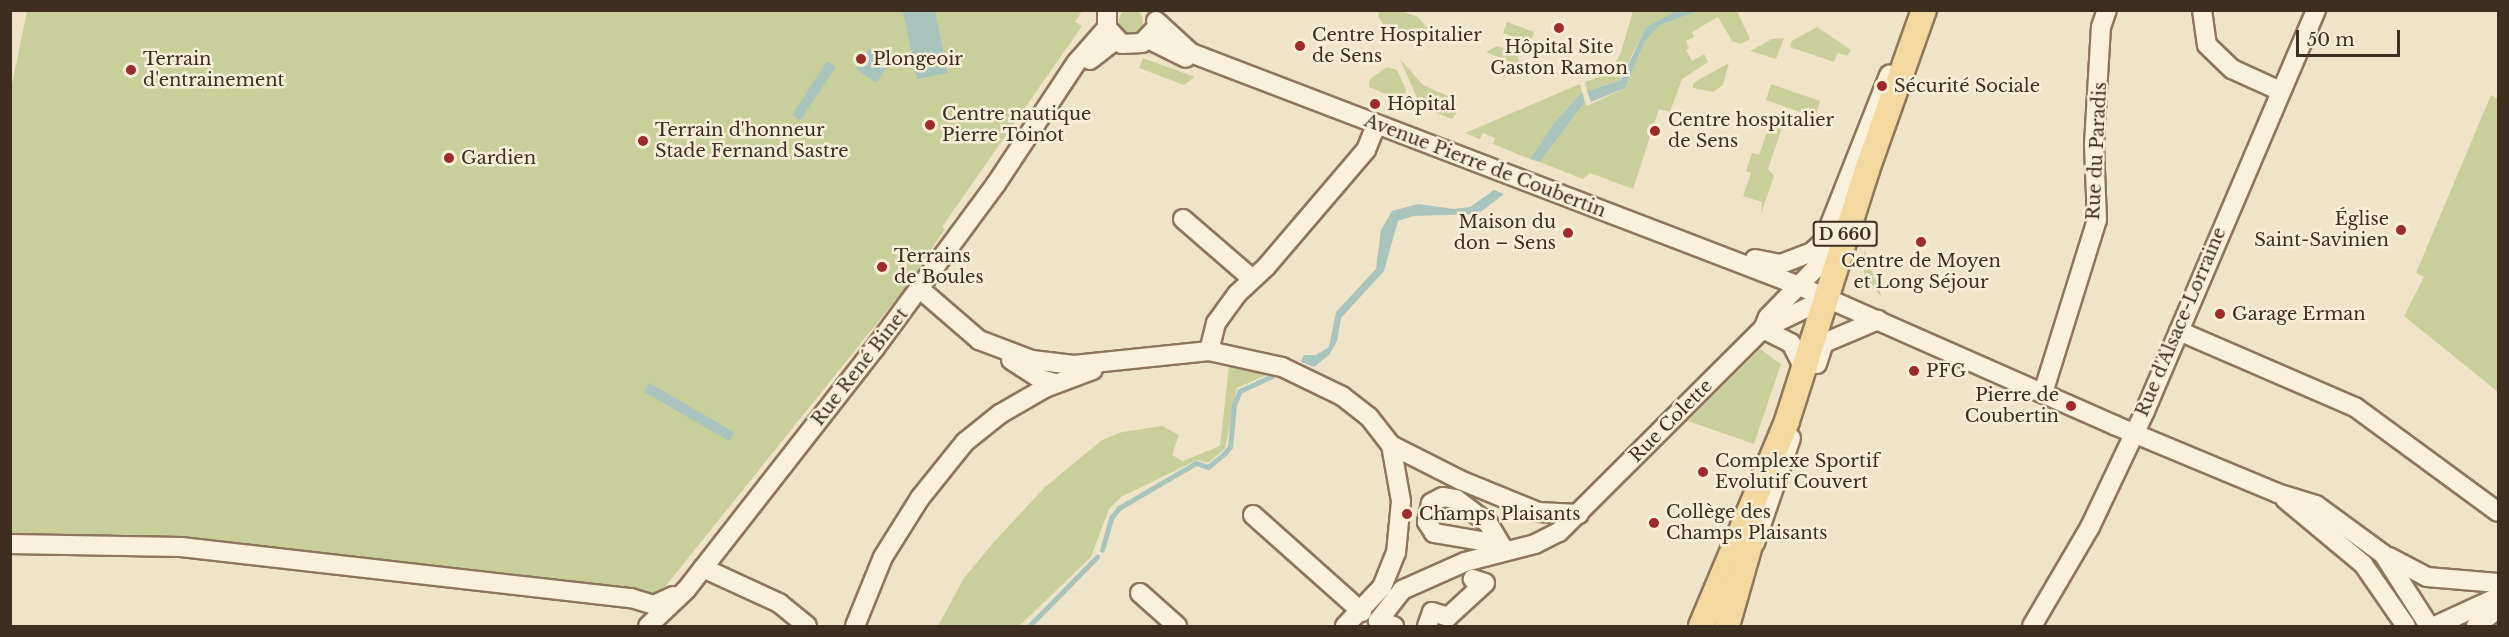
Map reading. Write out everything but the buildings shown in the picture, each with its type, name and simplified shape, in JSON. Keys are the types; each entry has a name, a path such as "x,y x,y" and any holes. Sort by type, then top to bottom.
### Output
{"main road":[{"name":"D 660","path":"1825,299 1867,170 1923,15"},
{"path":"1729,626 1776,449 1825,299"},
{"path":"1702,627 1716,584 1776,449"}],"street":[{"name":"Rue du Paradis","path":"2043,393 2097,220 2094,144 2101,27 2107,10"},
{"path":"2202,10 2203,36 2214,52 2232,69 2278,90"},
{"name":"Rue d'Alsace-Lorraine","path":"2032,627 2090,527 2134,433 2179,331 2278,90 2316,10"},
{"name":"Avenue Pierre de Coubertin","path":"1670,234 1774,264 1801,258 1823,242 1902,42 1923,15"},
{"name":"Avenue Pierre de Coubertin","path":"1155,16 1191,53 1518,179 1670,234 1797,285 2134,433 2277,492 2316,505 2383,554 2429,627"},
{"path":"1110,26 1128,45 1148,39 1155,16"},
{"name":"Rue René Binet","path":"662,627 686,590 920,289 1027,138 1076,63 1110,26"},
{"name":"Avenue Pierre de Coubertin","path":"1148,39 1276,93 1301,95"},
{"path":"1209,351 1216,323 1251,278 1266,267 1366,150 1376,125"},
{"name":"Rue Colette","path":"1763,329 1768,317 1824,254 1851,187 1867,170"},
{"path":"1183,219 1251,278"},
{"path":"920,289 979,340 1026,362 1048,381"},
{"name":"Rue Colette","path":"1394,627 1378,621 1402,590 1559,532 1763,329 1825,299"},
{"path":"1702,627 1714,621 1729,626 1824,343 1878,320"},
{"path":"1763,329 1791,343 1804,368"},
{"path":"2179,331 2355,407 2499,512"},
{"path":"1026,362 1074,364 1138,355 1209,351 1282,367 1310,377 1369,417 1391,445 1480,489 1537,511 1554,516 1579,514"},
{"path":"855,627 883,557 917,503 965,442 1023,393 1048,381 1138,355"},
{"path":"1023,393 1027,378 1026,362"},
{"path":"1000,414 1074,364"},
{"path":"1345,627 1362,612 1382,587 1391,567 1401,513 1391,445"},
{"name":"Avenue Pierre de Coubertin","path":"2277,492 2363,564 2406,627"},
{"path":"1500,552 1536,531 1537,511"},
{"path":"1253,515 1362,612"},
{"path":"10,544 181,547 620,596 660,605"},
{"path":"2383,554 2427,577 2499,583"},
{"path":"703,568 779,603 807,627"},
{"path":"1427,627 1432,612 1448,618 1485,583 1473,579"},
{"name":"Rue René Binet","path":"648,627 660,605 686,590"},
{"path":"1140,593 1177,627"},
{"path":"2435,627 2499,597"},
{"path":"639,627 660,605"},
{"path":"2476,627 2499,609"}],"green space":[{"path":"1131,9 1140,12 1143,21 1140,30 1131,33 1122,30 1119,21 1122,12"},
{"path":"1380,10 1401,11 1418,17 1428,29 1403,41 1393,40 1378,16"},
{"path":"27,11 1082,11 1075,22 1082,26 942,227 945,229 906,287 660,593 11,539 10,94"},
{"path":"1633,11 1678,11 1646,27 1619,81 1587,91 1585,82 1610,73 1621,52"},
{"path":"1699,11 1737,11 1750,39 1741,44 1732,41 1718,17 1692,32 1694,37 1686,41 1689,48 1686,50 1692,61 1704,54 1708,62 1682,79 1670,112 1659,109 1633,189 1590,173 1583,179 1540,162 1585,102 1587,106 1625,88 1645,41 1660,25"},
{"path":"1507,22 1534,32 1530,43 1503,33"},
{"path":"1817,27 1851,50 1847,56 1838,53 1834,62 1790,47 1792,41"},
{"path":"1784,38 1776,59 1750,51 1772,39"},
{"path":"1497,46 1517,54 1524,74 1509,69 1502,81 1509,61 1486,52"},
{"path":"1143,58 1195,77 1184,85 1139,68"},
{"path":"1400,59 1423,85 1455,99 1458,111 1452,119 1421,107"},
{"path":"1729,63 1723,85 1713,92 1693,88 1693,83"},
{"path":"1387,67 1397,70 1406,90 1404,97 1396,98 1369,87 1370,79"},
{"path":"1580,84 1582,92 1554,123 1530,159 1493,144 1495,138 1483,133 1480,139 1465,133"},
{"path":"1771,84 1820,101 1816,114 1825,121 1766,100"},
{"path":"2491,95 2498,99 2498,392 2404,316 2424,277 2416,273"},
{"path":"1773,115 1785,119 1768,169 1774,176 1761,214 1762,202 1743,196 1751,173 1746,171 1752,153 1759,155"},
{"path":"1864,250 1882,298 1864,275"},
{"path":"1760,349 1781,364 1754,444 1688,421"},
{"path":"1229,366 1271,373 1237,388 1225,449 1208,463 1197,460 1121,497 1109,509 1091,557 1019,626 938,626 964,578 993,543 1044,488 1102,440 1122,432 1162,426 1179,435 1172,455 1183,461 1220,446"}],"water":[{"path":"1678,10 1699,11 1660,25 1645,41 1625,88 1591,102 1587,91 1619,81 1623,76 1646,27"},
{"path":"935,11 948,73 917,79 903,12"},
{"path":"870,48 891,62 876,83 856,69"},
{"path":"827,61 836,67 800,121 792,115"},
{"path":"1582,92 1585,102 1540,162 1530,159 1554,123"},
{"path":"1494,190 1504,194 1478,214 1413,216 1398,221 1384,271 1341,318 1337,341 1329,355 1314,367 1301,362 1304,355 1316,355 1329,347 1336,312 1376,269 1381,230 1392,211 1418,204 1454,209 1470,207"},
{"path":"649,383 734,432 729,441 644,392"}],"waterway":[{"path":"1102,550 1111,518 1119,508 1196,463 1208,467 1225,453 1230,447 1234,405 1240,391 1272,376"},
{"path":"1029,626 1097,557"}],"place":[{"name":"Hôpital Site Gaston Ramon","path":"1559,28"},
{"name":"Centre Hospitalier de Sens","path":"1300,46"},
{"name":"Plongeoir","path":"861,59"},
{"name":"Terrain d'entrainement","path":"131,70"},
{"name":"Sécurité Sociale","path":"1882,86"},
{"name":"Hôpital","path":"1375,104"},
{"name":"Centre nautique Pierre Toinot","path":"930,125"},
{"name":"Centre hospitalier de Sens","path":"1655,131"},
{"name":"Terrain d'honneur Stade Fernand Sastre","path":"643,141"},
{"name":"Gardien","path":"449,158"},
{"name":"Église Saint-Savinien","path":"2401,230"},
{"name":"Maison du don – Sens","path":"1568,233"},
{"name":"Centre de Moyen et Long Séjour","path":"1921,242"},
{"name":"Terrains de Boules","path":"882,267"},
{"name":"Garage Erman","path":"2220,314"},
{"name":"PFG","path":"1914,371"},
{"name":"Pierre de Coubertin","path":"2071,406"},
{"name":"Complexe Sportif Evolutif Couvert","path":"1703,472"},
{"name":"Champs Plaisants","path":"1407,514"},
{"name":"Collège des Champs Plaisants","path":"1654,523"}]}
